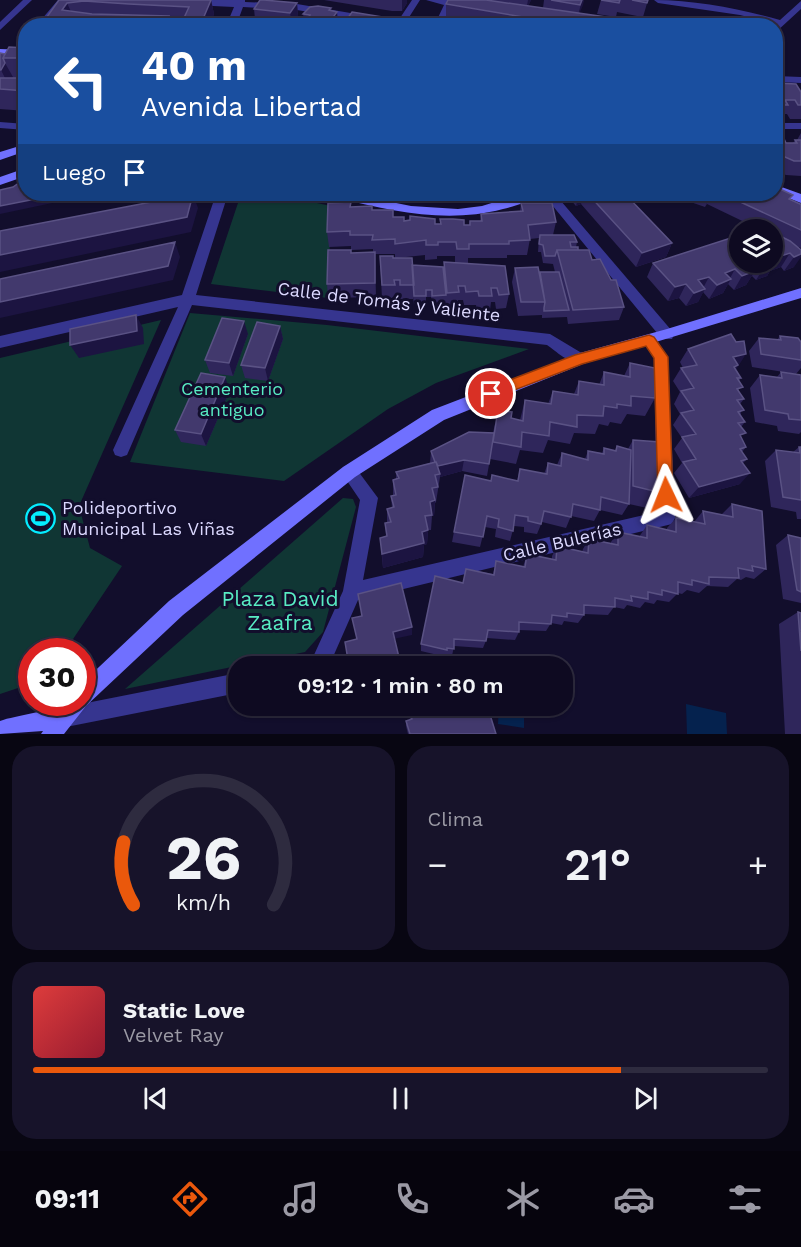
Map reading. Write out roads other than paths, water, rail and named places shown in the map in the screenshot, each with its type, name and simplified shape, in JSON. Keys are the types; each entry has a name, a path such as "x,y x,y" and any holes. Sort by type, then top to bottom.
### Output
{"street":[{"path":"0,27 28,0"},
{"path":"47,18 63,0"},
{"path":"404,18 416,0"},
{"path":"430,0 455,4 444,18"},
{"path":"658,0 741,12 757,18"},
{"path":"183,2 241,2 297,7 360,18"},
{"path":"234,18 241,2"},
{"path":"783,22 801,4"},
{"path":"783,79 801,80"},
{"path":"0,125 18,127"},
{"path":"783,126 801,126"},
{"path":"0,156 18,150"},
{"path":"0,181 18,175"},
{"path":"783,192 801,199"},
{"path":"160,203 170,201"},
{"path":"121,450 188,299 220,201"},
{"path":"367,201 442,215 478,212 517,201"},
{"path":"555,201 668,335"},
{"path":"96,684 176,608 349,472 438,415 580,359 668,335 801,293"},
{"name":"Calle de Tomás y Valiente","path":"0,342 188,299 550,340 580,359"},
{"name":"Calle Bulerías","path":"352,592 666,518 661,357 649,340"},
{"path":"324,656 352,592 369,498 349,472"},
{"path":"0,732 21,724 56,726 228,685"}],"water":[{"path":"686,704 726,713 727,734 687,734"},
{"path":"498,716 524,716 524,728 498,724"}],"place":[{"name":"Polideportivo Municipal Las Viñas","path":"41,518"}],"park label":[{"name":"Cementerio antiguo","path":"232,399"},
{"name":"Plaza David Zaafra","path":"280,611"}]}
